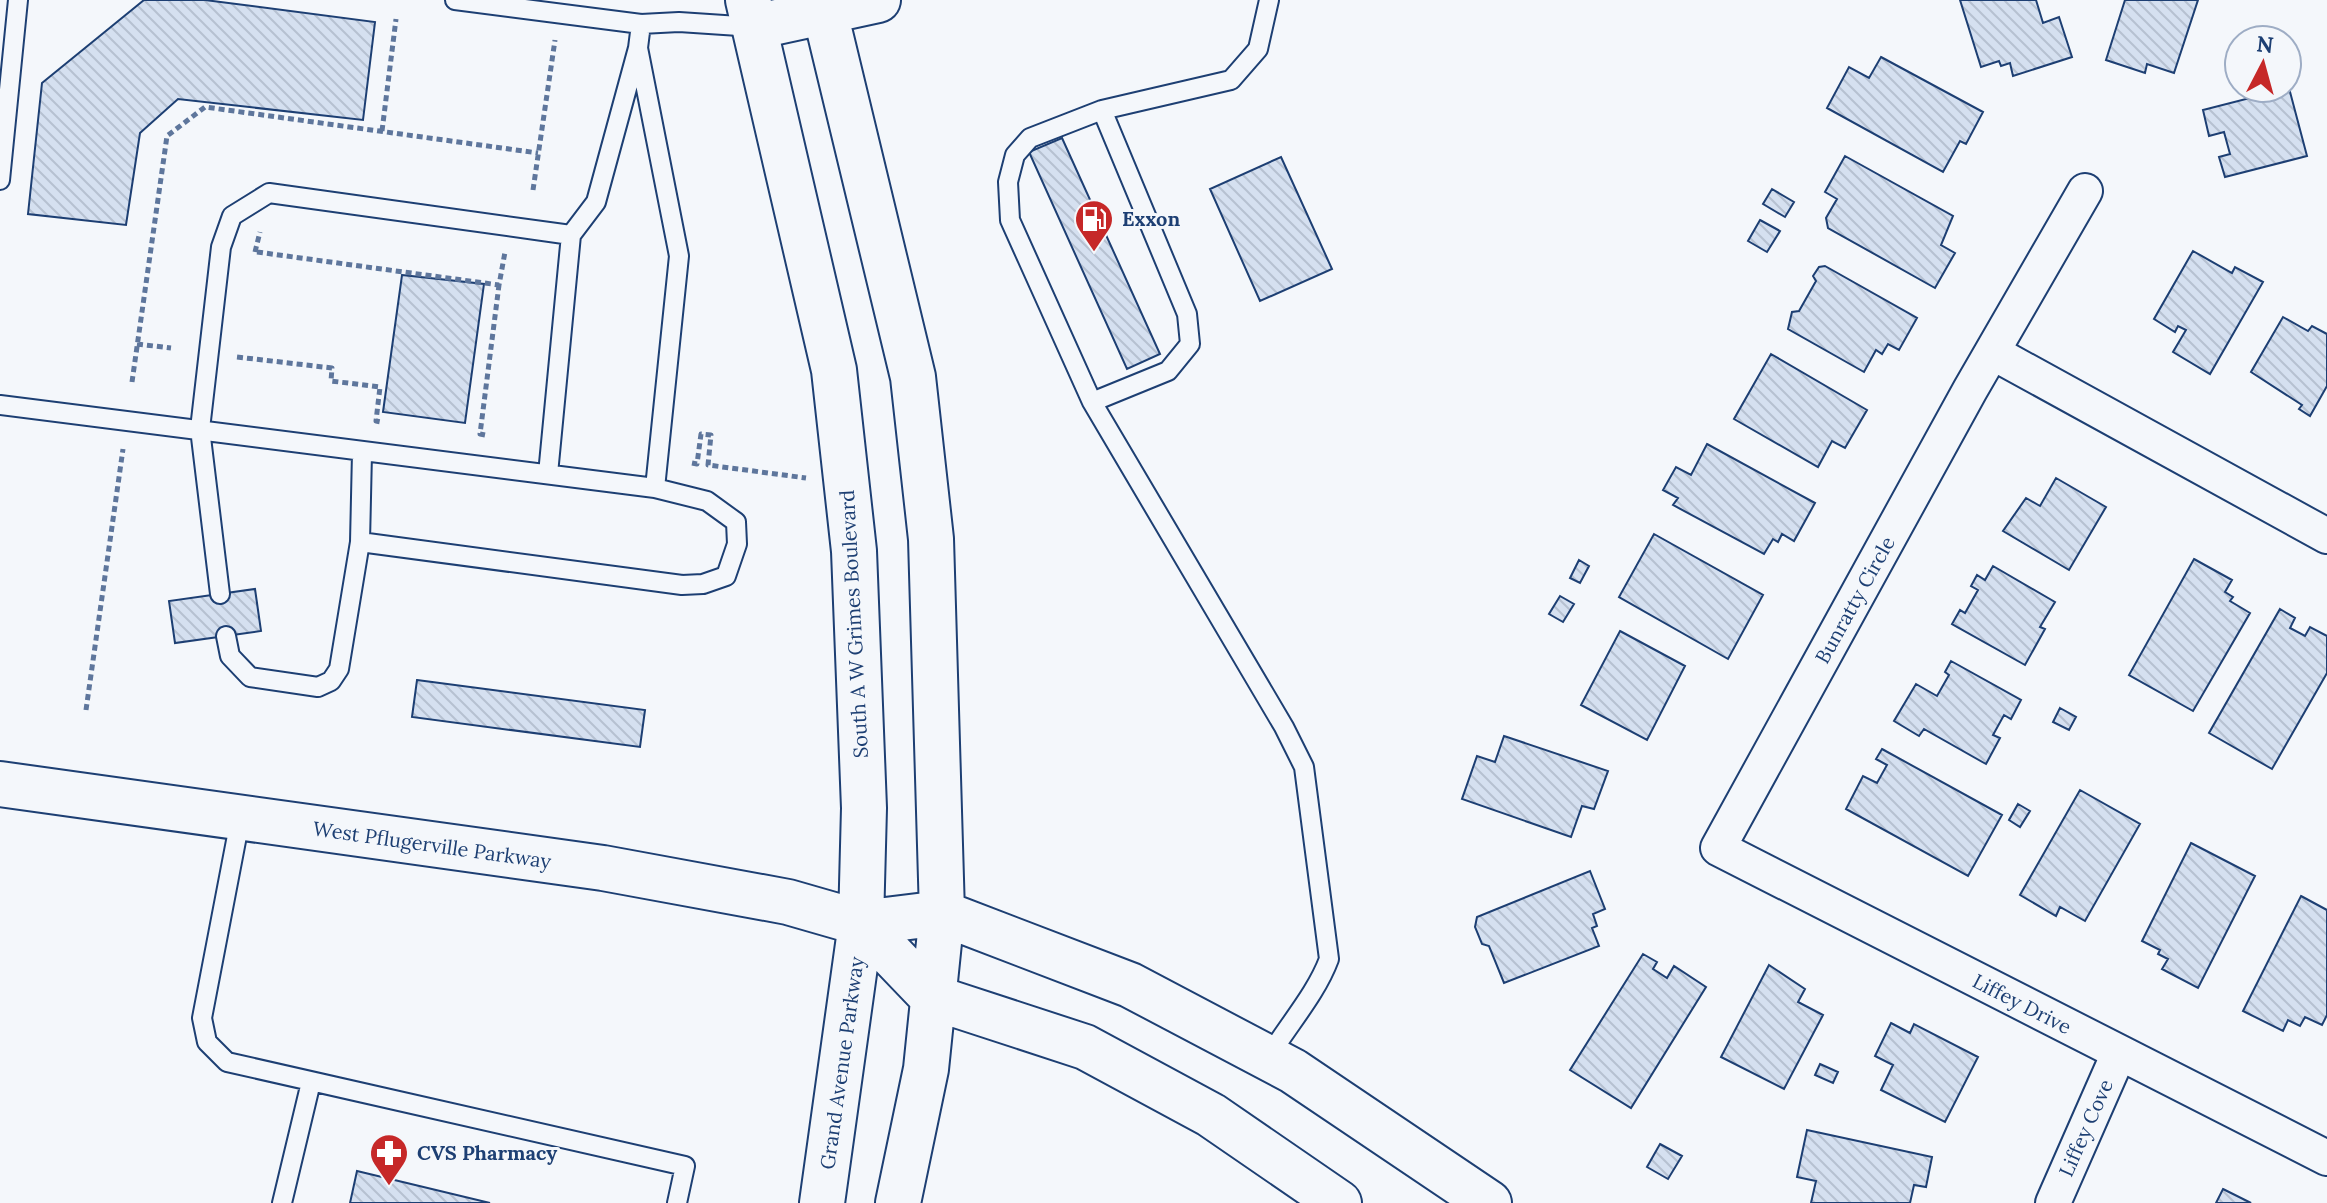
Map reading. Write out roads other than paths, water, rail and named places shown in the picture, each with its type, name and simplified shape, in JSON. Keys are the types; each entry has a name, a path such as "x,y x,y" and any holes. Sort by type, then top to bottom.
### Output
{"main road":[{"path":"751,14 878,0"},
{"path":"823,6 913,377 931,539 942,913 926,1069 898,1203"},
{"name":"South A W Grimes Boulevard","path":"751,14 836,385 854,551 864,808 861,923"},
{"name":"West Pflugerville Parkway","path":"0,784 240,820 603,868 788,902 861,923 942,913 1130,985 1293,1071 1489,1203"},
{"path":"861,923 932,997 1085,1047 1211,1115 1339,1203"},
{"name":"Grand Avenue Parkway","path":"822,1203 861,923"}],"street":[{"name":"Bunratty Circle","path":"1718,848 1992,352 2085,191"},
{"path":"1992,352 2327,536"},
{"name":"Liffey Drive","path":"1718,848 2327,1158"},
{"name":"Liffey Cove","path":"2053,1203 2119,1053"}],"lane":[{"path":"0,176 18,0"},
{"path":"455,0 641,24 751,14"},
{"path":"1268,1058 1301,1005 1321,982 1329,959 1304,767 1284,727 1092,402 1010,220 1008,182 1015,155 1030,138 1102,110 1231,80 1258,49 1269,0"},
{"path":"548,474 571,235 596,202 638,48 641,24"},
{"path":"638,48 679,256 655,488"},
{"path":"1092,402 1168,371 1190,344 1187,314 1102,110"},
{"path":"220,594 200,429 221,247 232,216 269,193 571,235"},
{"path":"0,405 655,488 707,501 736,522 737,544 726,576 703,584 682,585 360,542"},
{"path":"226,636 230,656 250,677 318,687 331,681 339,669 360,542 362,453"},
{"path":"240,820 202,1018 207,1042 227,1062 685,1166 677,1203"},
{"path":"282,1203 311,1082"}],"place":[{"name":"Exxon","path":"1094,253"},
{"name":"CVS Pharmacy","path":"389,1187"}]}
